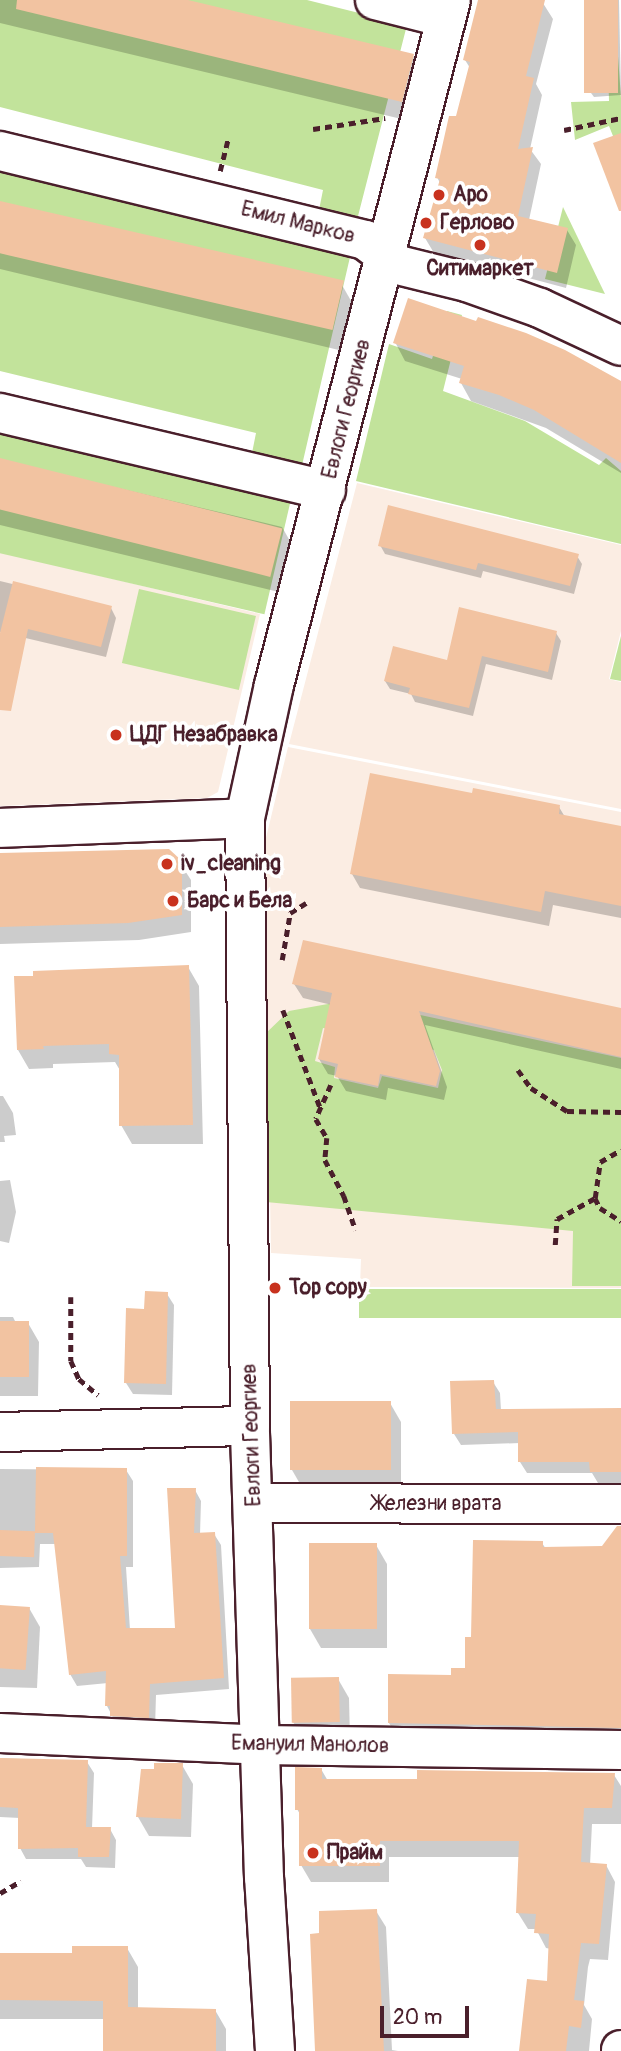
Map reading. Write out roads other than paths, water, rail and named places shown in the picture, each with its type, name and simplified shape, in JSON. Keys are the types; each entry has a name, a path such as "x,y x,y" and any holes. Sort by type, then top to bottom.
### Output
{"street":[{"path":"375,0 448,9"},
{"name":"Евлоги Георгиев","path":"275,2051 264,1878 250,1426 245,818 274,685 448,9"},
{"name":"Емил Марков","path":"0,151 365,240 398,265 467,282 540,308 621,346"},
{"path":"0,412 326,490"},
{"path":"0,828 245,818"},
{"path":"0,1432 250,1426"},
{"name":"Железни врата","path":"254,1503 621,1504"},
{"name":"Емануил Манолов","path":"0,1733 261,1745 621,1750"}],"place":[{"name":"Аро","path":"439,195"},
{"name":"Герлово","path":"426,223"},
{"name":"Ситимаркет","path":"480,245"},
{"name":"ЦДГ Незабравка","path":"116,735"},
{"name":"iv_cleaning","path":"167,864"},
{"name":"Барс и Бела","path":"173,901"},
{"name":"Top copy","path":"275,1288"},
{"name":"Прайм","path":"313,1853"}]}
